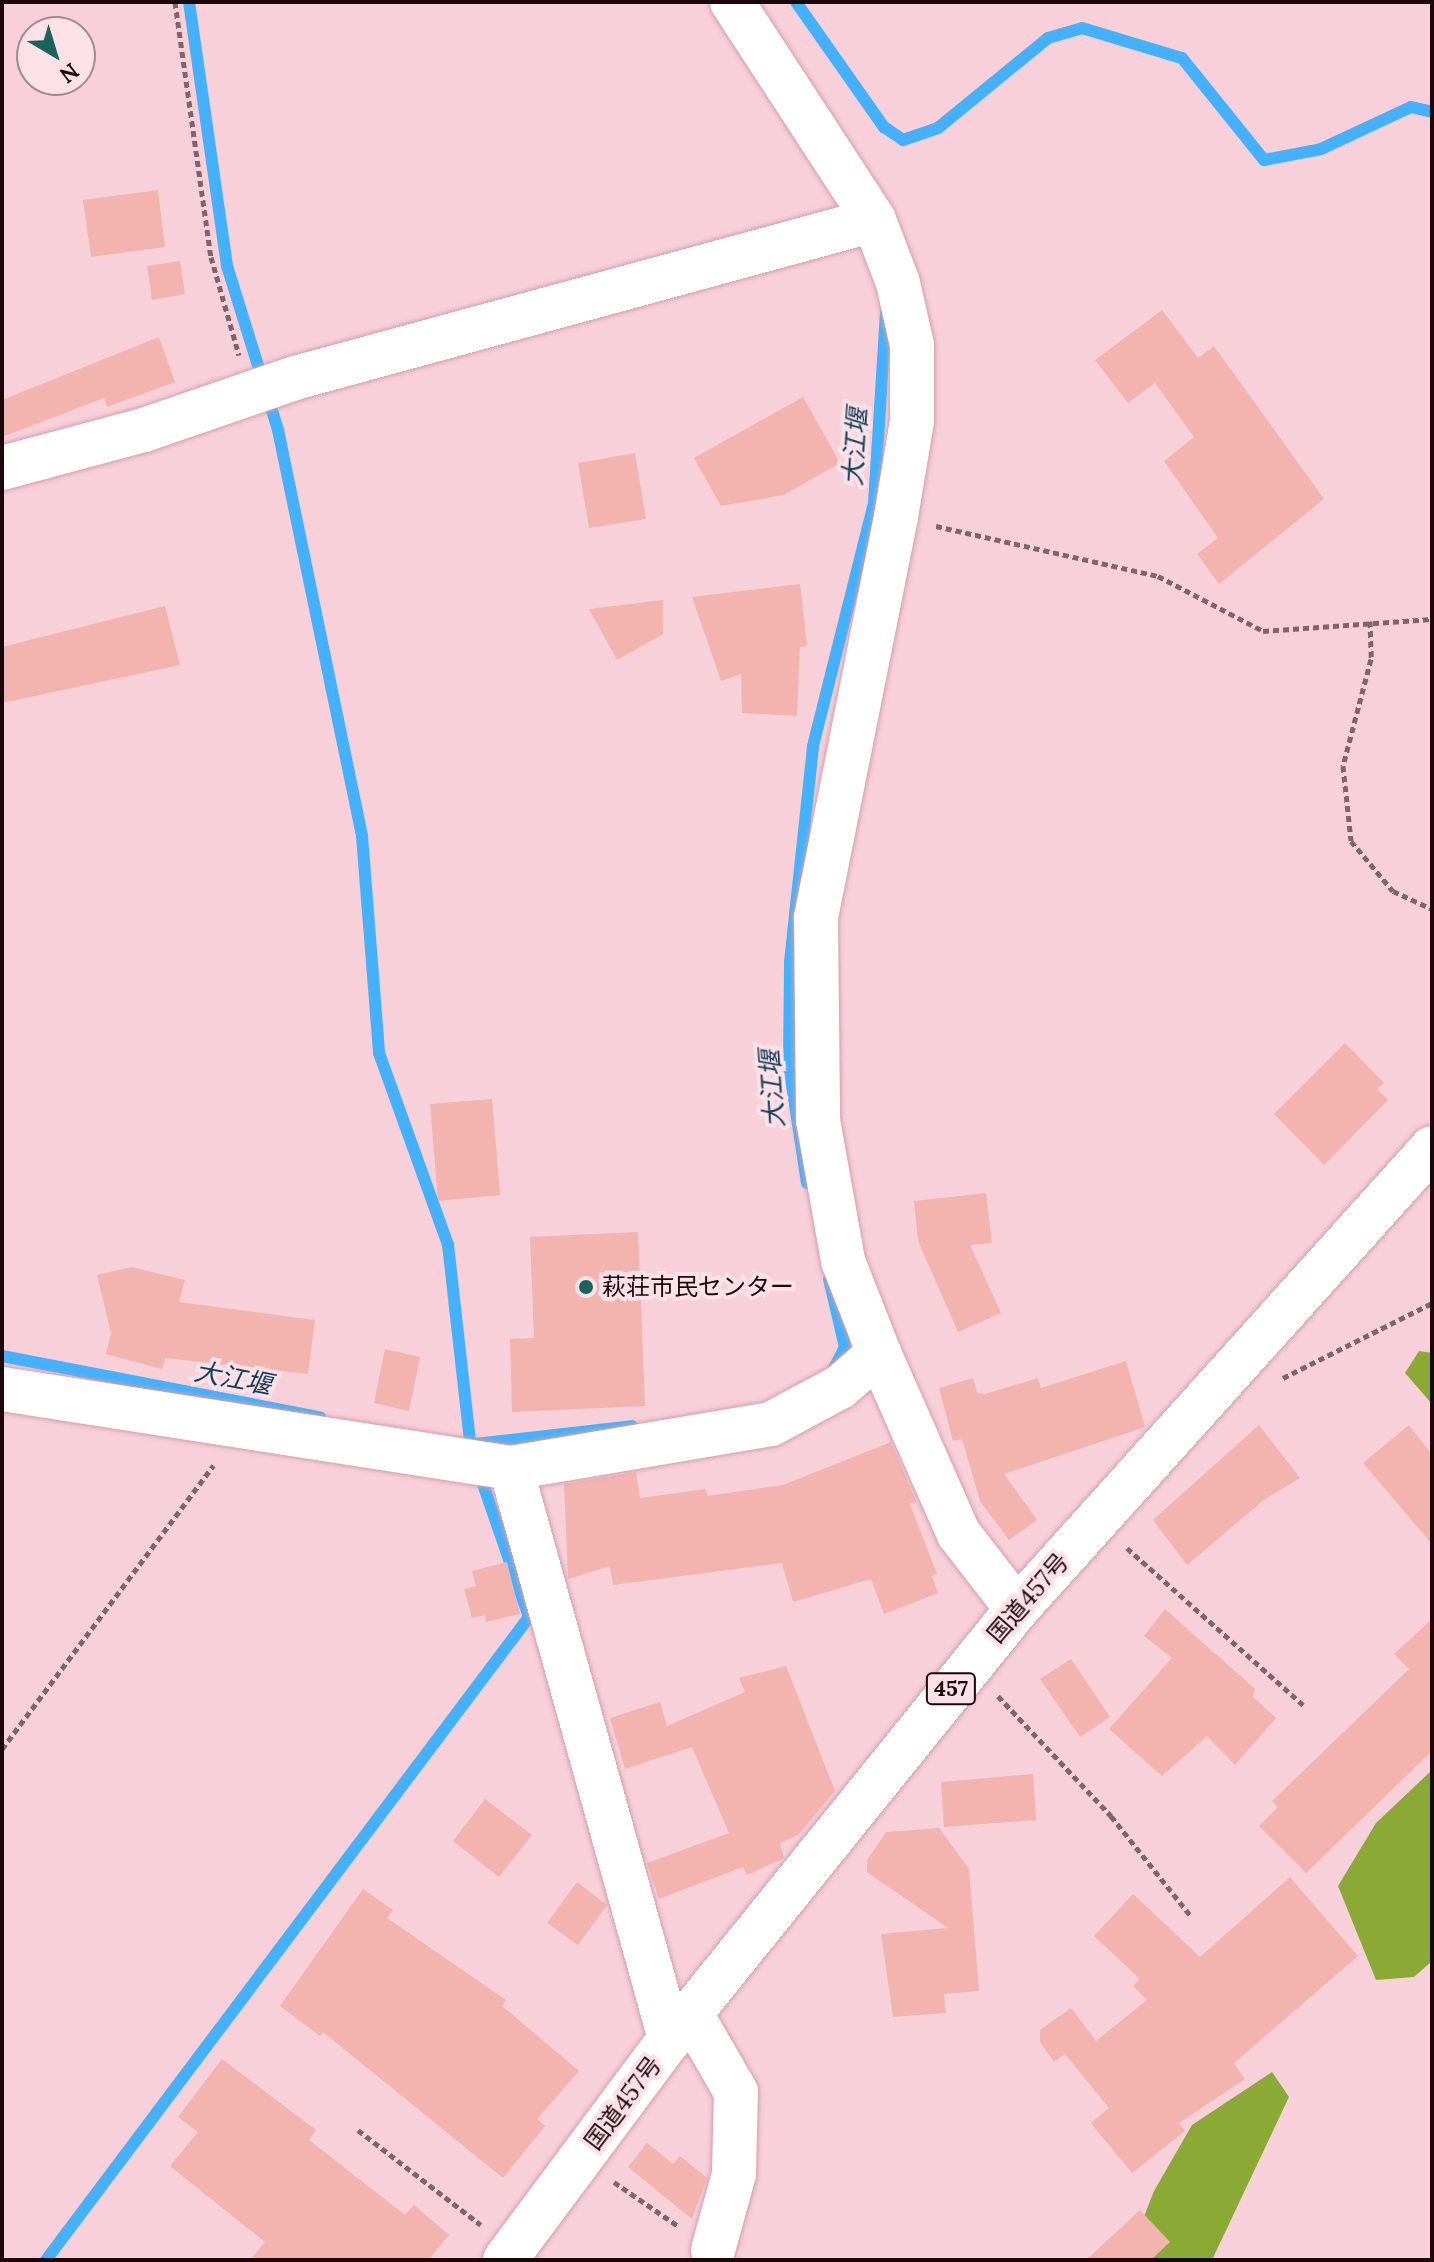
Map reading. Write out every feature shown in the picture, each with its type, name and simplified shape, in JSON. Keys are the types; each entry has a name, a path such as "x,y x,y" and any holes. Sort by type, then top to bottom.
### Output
{"main road":[{"path":"732,2 874,220 898,283 912,345 912,421 896,517 816,918 818,1120 843,1261 879,1353 959,1534 1017,1609"},
{"path":"2,468 247,395 874,220"},
{"name":"国道457号","path":"509,2255 680,2027 1017,1609 1432,1148"},
{"path":"2,1389 511,1468 771,1424 840,1387 879,1353"},
{"path":"511,1468 680,2027 736,2092 734,2174 713,2250"}],"path":[{"path":"175,2 211,257 229,307 247,395"},
{"path":"896,517 1158,576 1263,631 1432,619"},
{"path":"1370,621 1371,659 1343,766 1351,841 1393,891 1432,909"},
{"path":"1208,1396 1253,1393 1432,1303"},
{"path":"2,1749 244,1425"},
{"path":"1097,1520 1303,1705"},
{"path":"970,1666 1111,1816 1190,1915"},
{"path":"358,2130 509,2255"},
{"path":"581,2159 713,2250"}],"green space":[{"path":"1419,1351 1432,1353 1432,1404 1405,1373"},
{"path":"1432,1770 1432,1961 1414,1977 1376,1980 1338,1886 1376,1823"},
{"path":"1272,2072 1289,2097 1212,2260 1127,2260 1154,2191 1192,2125"}],"building":[{"path":"158,190 165,247 91,257 83,200"},
{"path":"180,261 185,294 152,300 147,266"},
{"path":"1162,310 1198,358 1214,346 1324,499 1219,584 1197,554 1218,538 1164,461 1194,437 1155,383 1128,403 1095,360"},
{"path":"159,337 175,382 107,407 104,398 2,437 2,400"},
{"path":"803,397 840,463 784,495 721,506 694,458"},
{"path":"635,453 646,519 589,528 578,463"},
{"path":"800,584 807,646 800,647 797,716 742,713 741,674 721,681 692,597"},
{"path":"663,600 663,634 617,660 589,609"},
{"path":"165,606 180,665 2,703 2,647"},
{"path":"1345,1043 1384,1083 1377,1089 1388,1100 1324,1165 1274,1114"},
{"path":"492,1099 500,1195 438,1201 430,1104"},
{"path":"986,1193 992,1243 970,1245 1001,1313 958,1332 918,1241 914,1201"},
{"name":"萩荘市民センター","path":"638,1232 645,1406 512,1412 510,1339 534,1338 530,1237"},
{"path":"132,1267 185,1280 179,1302 315,1320 308,1374 165,1358 162,1369 106,1354 111,1333 97,1275"},
{"path":"385,1349 420,1357 409,1411 374,1403"},
{"path":"1126,1361 1145,1427 1004,1474 1037,1520 1009,1540 980,1501 962,1439 953,1441 939,1388 973,1378 977,1393 985,1394 1038,1378 1041,1388"},
{"path":"1259,1425 1300,1478 1265,1499 1187,1565 1153,1520"},
{"path":"1409,1425 1432,1455 1432,1544 1363,1463"},
{"path":"891,1442 916,1501 910,1504 937,1574 932,1576 938,1593 884,1614 871,1579 793,1602 782,1563 613,1585 610,1566 568,1579 564,1484 636,1472 640,1498 706,1489 707,1496 783,1485"},
{"path":"507,1562 520,1614 486,1622 485,1615 472,1618 464,1589 476,1586 472,1571"},
{"path":"1165,1609 1255,1689 1253,1697 1276,1718 1235,1765 1207,1736 1162,1776 1109,1729 1172,1658 1144,1636"},
{"path":"1432,1619 1432,1751 1306,1873 1259,1826 1278,1807 1272,1801 1409,1669 1394,1654"},
{"path":"1071,1659 1110,1717 1080,1737 1040,1679"},
{"path":"786,1666 835,1791 798,1835 780,1843 784,1858 747,1875 743,1867 659,1899 647,1863 729,1833 692,1747 625,1769 610,1718 660,1702 667,1726 745,1692 739,1678"},
{"path":"1033,1774 1036,1820 944,1827 941,1782"},
{"path":"485,1799 532,1835 499,1877 453,1841"},
{"path":"939,1828 969,1869 979,1991 944,1994 946,2013 893,2017 881,1934 948,1928 867,1872 867,1860 886,1832"},
{"path":"1290,1877 1358,1956 1234,2063 1245,2079 1179,2123 1185,2131 1132,2173 1091,2123 1109,2108 1065,2054 1054,2062 1040,2042 1040,2030 1071,2008 1096,2041 1147,2000 1133,1986 1140,1979 1094,1936 1133,1894 1200,1957"},
{"path":"577,1882 607,1905 578,1945 547,1923"},
{"path":"363,1889 393,1910 387,1918 506,2000 502,2006 579,2071 537,2119 545,2126 503,2178 323,2032 320,2036 280,2006"},
{"path":"222,2059 316,2130 309,2140 405,2215 414,2205 449,2235 428,2260 250,2260 265,2242 170,2166 198,2132 178,2117"},
{"path":"647,2143 673,2164 680,2156 707,2178 692,2219 628,2167"},
{"path":"1140,2210 1170,2242 1151,2260 1086,2260"}],"waterway":[{"path":"189,2 227,266 278,430 362,836 379,1053 448,1245 471,1451"},
{"path":"796,2 884,127 903,140 938,128 1048,38 1082,28 1182,58 1264,160 1321,149 1411,107 1432,112"},
{"name":"大江堰","path":"807,1183 789,1066 790,962 813,746 874,503 886,312"},
{"name":"大江堰","path":"829,1279 845,1347 832,1372"},
{"name":"大江堰","path":"2,1356 320,1417"},
{"name":"大江堰","path":"475,1444 632,1426"},
{"path":"46,2260 529,1617 479,1473"}],"place":[{"name":"萩荘市民センター","path":"586,1287"}]}
